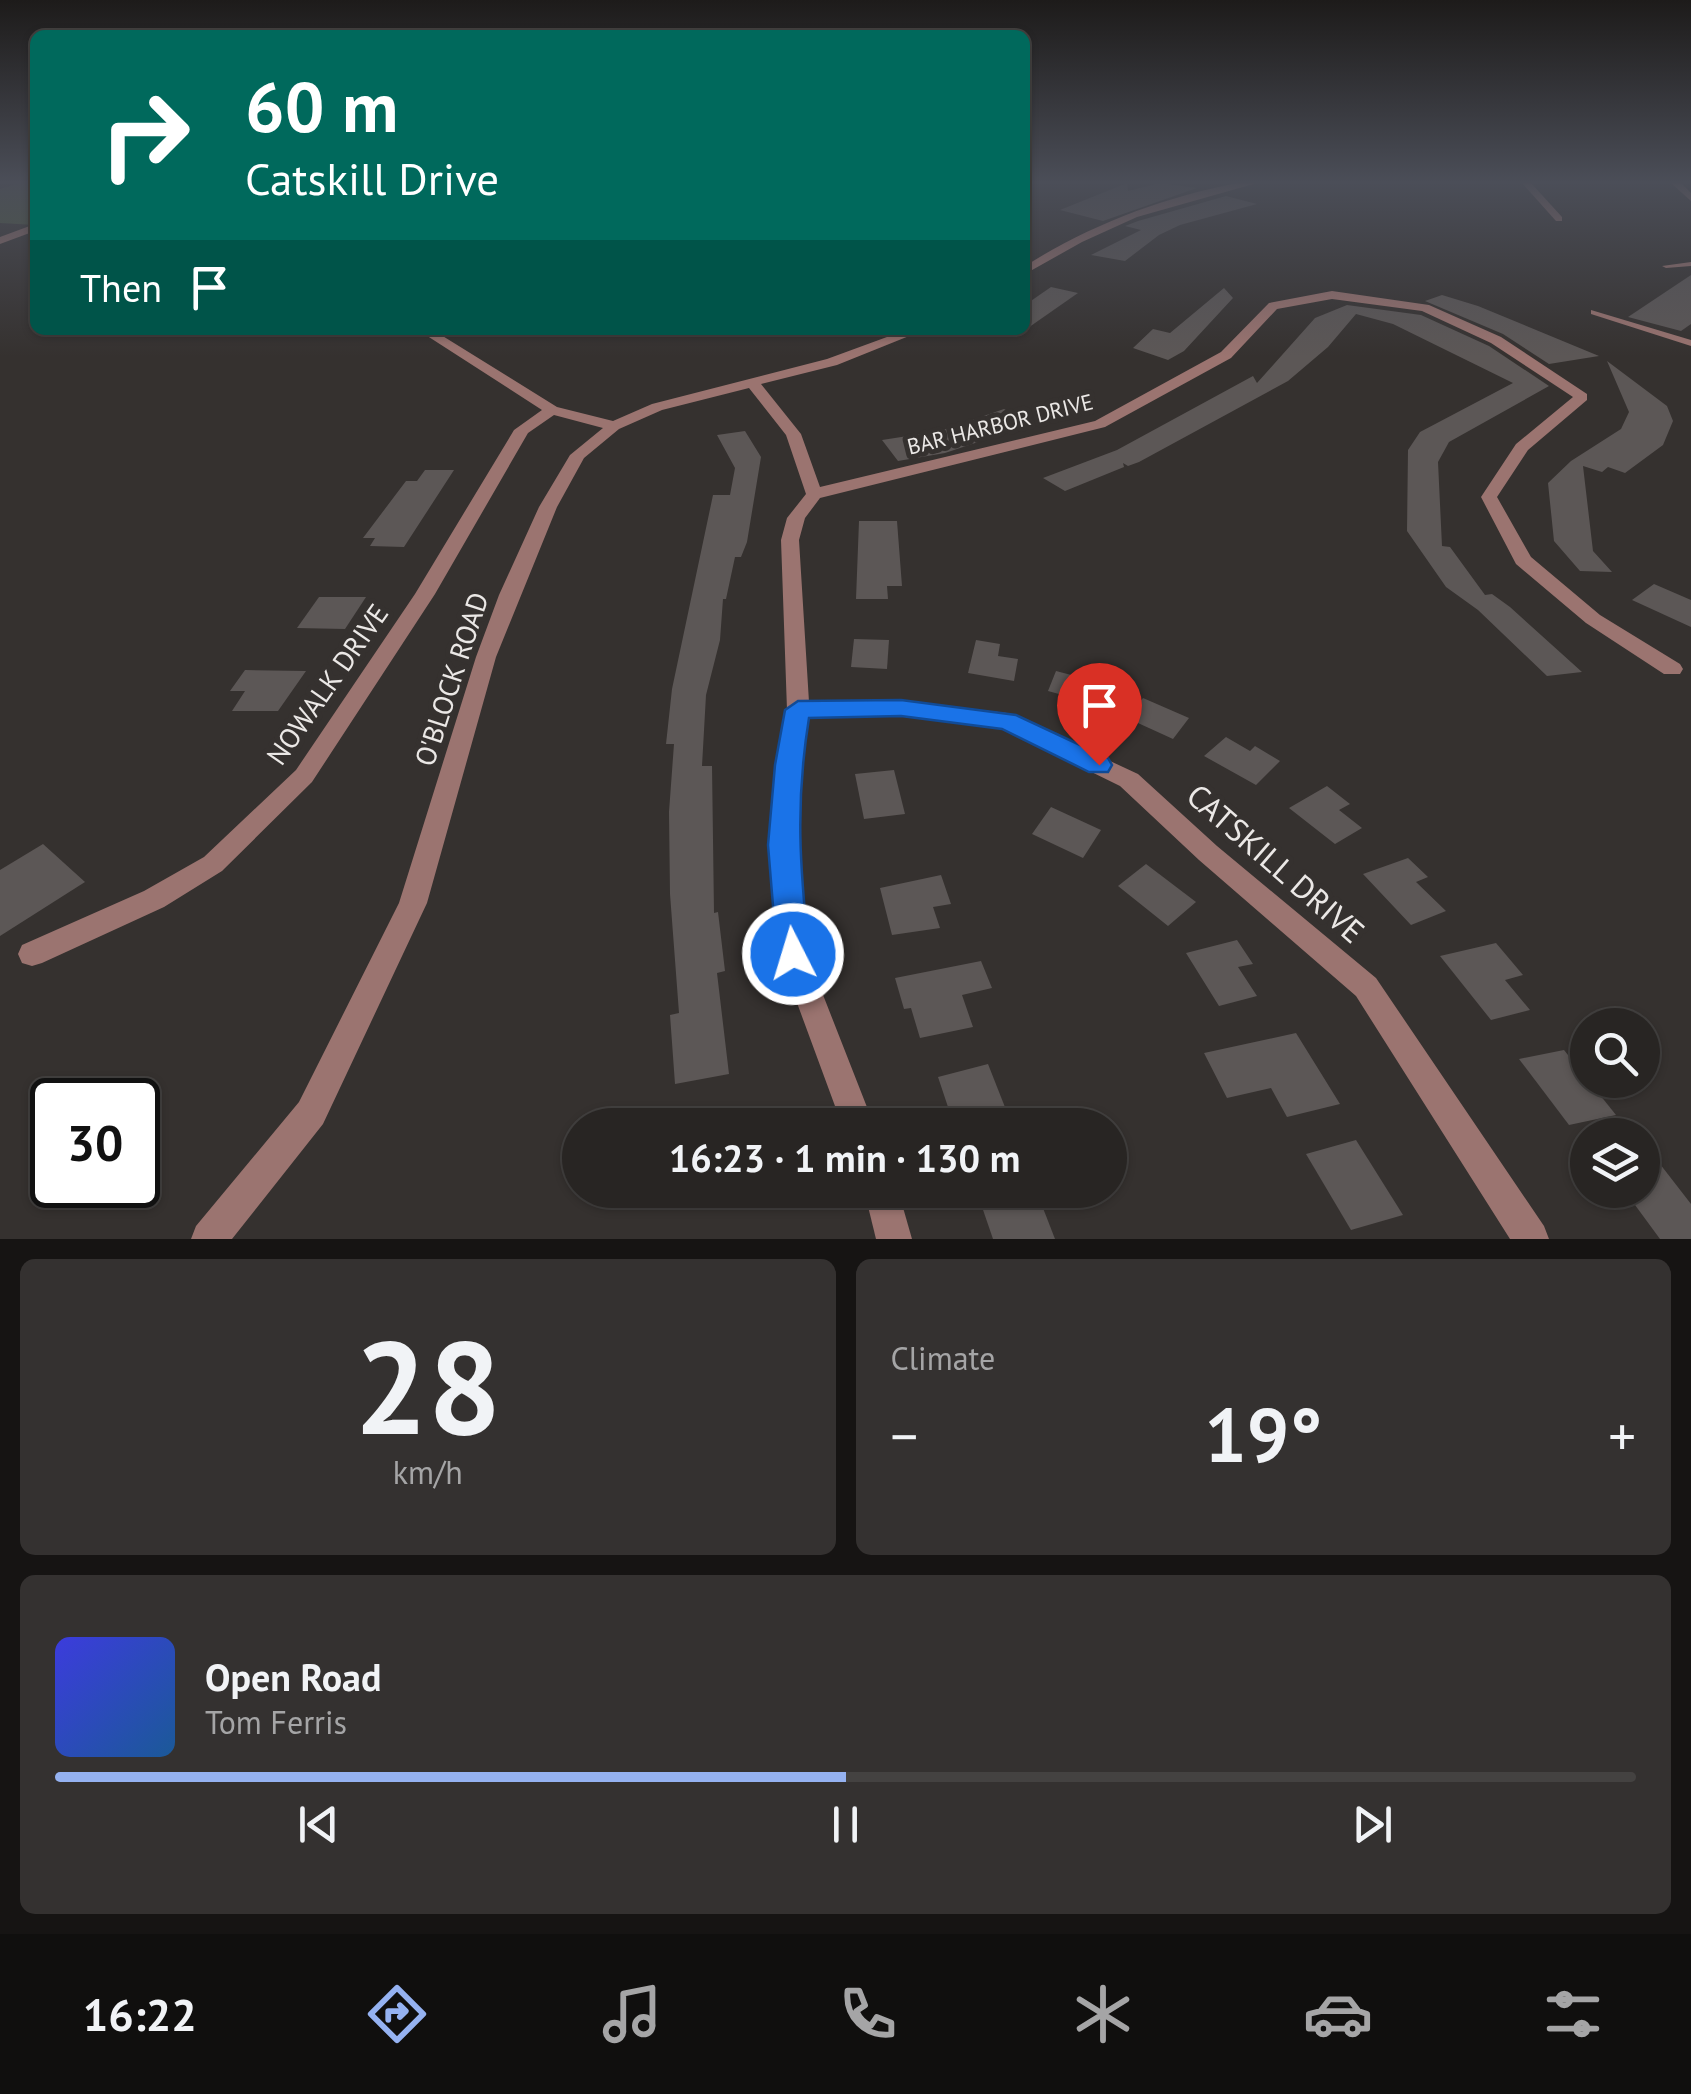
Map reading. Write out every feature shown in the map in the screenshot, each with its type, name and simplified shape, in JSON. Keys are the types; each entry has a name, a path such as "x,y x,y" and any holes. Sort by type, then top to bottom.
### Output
{"street":[{"path":"1030,268 1074,241"},
{"name":"BAR HARBOR DRIVE","path":"814,494 1100,424 1226,355 1273,306 1332,295 1425,308 1496,340 1582,396 1522,447 1489,497 1523,560 1594,619 1672,669"},
{"path":"432,335 552,410 614,426"},
{"name":"O'BLOCK ROAD","path":"210,1239 311,1113 412,903 486,657 548,507 578,455 614,426 658,406 832,362 905,335"},
{"path":"751,382 793,434 814,494 796,518 790,540 798,710 788,765 783,845 793,954 852,1108"},
{"name":"NOWALK DRIVE","path":"32,954 154,899 213,864 304,776 425,594 516,438 552,410"},
{"name":"CATSKILL DRIVE","path":"798,710 901,708 1007,721 1130,780 1208,854 1366,986 1531,1239"},
{"path":"886,1208 894,1239"}],"lane":[{"path":"1666,266 1691,264"},
{"path":"1594,312 1691,343"}],"building":[{"path":"1119,241 1151,241 1125,261 1091,255"},
{"path":"1691,275 1691,324 1681,331 1628,317"},
{"path":"1051,287 1078,293 1030,327 1030,302"},
{"path":"1224,288 1233,298 1184,351 1168,360 1133,348 1153,329 1170,333"},
{"path":"1442,295 1599,356 1549,364 1503,334 1425,301"},
{"path":"1347,305 1421,315 1489,346 1549,386 1449,442 1438,462 1442,546 1450,547 1485,595 1492,594 1510,607 1582,672 1547,676 1478,610 1446,587 1407,531 1408,450 1420,432 1513,383 1393,324 1356,314 1328,347 1288,381 1139,462 1128,466 1123,463 1124,467 1065,491 1043,478 1117,450 1253,376 1257,383 1315,318"},
{"path":"1607,361 1667,406 1673,421 1663,445 1625,473 1608,467 1602,472 1583,466 1593,551 1612,572 1580,571 1554,541 1548,483 1571,461 1621,429 1629,412"},
{"path":"1004,409 1032,424 945,453 898,461 882,440 940,431"},
{"path":"745,431 761,457 747,542 741,557 735,557 723,599 720,640 706,695 702,766 712,766 714,913 718,912 725,971 717,973 729,1074 675,1084 670,1015 679,1013 670,894 669,812 674,744 666,744 672,689 713,495 730,495 735,468 717,435"},
{"path":"425,470 454,470 404,547 370,546 375,538 363,538 406,481 417,481"},
{"path":"859,521 897,521 902,586 887,586 888,599 856,599"},
{"path":"1654,584 1691,600 1691,627 1632,600"},
{"path":"319,597 366,597 345,629 297,628"},
{"path":"854,639 889,640 887,669 851,667"},
{"path":"976,640 1000,644 998,656 1018,659 1014,681 968,673"},
{"path":"245,670 306,671 278,711 232,711 245,691 230,691"},
{"path":"1056,671 1102,683 1095,704 1048,691"},
{"path":"1143,698 1189,718 1173,739 1127,718"},
{"path":"1226,737 1250,751 1255,746 1280,761 1256,785 1204,756"},
{"path":"894,770 905,814 864,819 855,774"},
{"path":"1327,786 1350,804 1339,810 1362,828 1335,844 1289,808"},
{"path":"1051,807 1101,830 1083,858 1032,834"},
{"path":"43,844 85,882 0,936 0,870"},
{"path":"1408,858 1428,877 1416,882 1446,911 1411,925 1363,874"},
{"path":"1146,864 1196,902 1168,926 1118,886"},
{"path":"941,875 951,904 933,907 940,928 892,935 880,888"},
{"path":"1237,940 1253,964 1238,967 1257,996 1219,1006 1186,953"},
{"path":"1496,943 1523,975 1505,980 1530,1010 1491,1020 1440,956"},
{"path":"981,961 992,988 962,995 973,1027 920,1038 911,1008 904,1009 895,978"},
{"path":"1296,1033 1340,1104 1287,1117 1271,1088 1227,1098 1204,1053"},
{"path":"1564,1050 1570,1058 1570,1098 1602,1098 1616,1115 1570,1118 1569,1125 1519,1059"},
{"path":"988,1064 1005,1108 948,1108 938,1077"},
{"path":"1356,1140 1403,1215 1351,1230 1306,1154"},
{"path":"1660,1164 1691,1204 1691,1239 1660,1239 1637,1208 1660,1208"},
{"path":"982,1208 1043,1208 1055,1239 993,1239"}],"route":[{"path":"793,954 783,845 788,765 798,710 901,708 1007,721 1099,765"}]}
